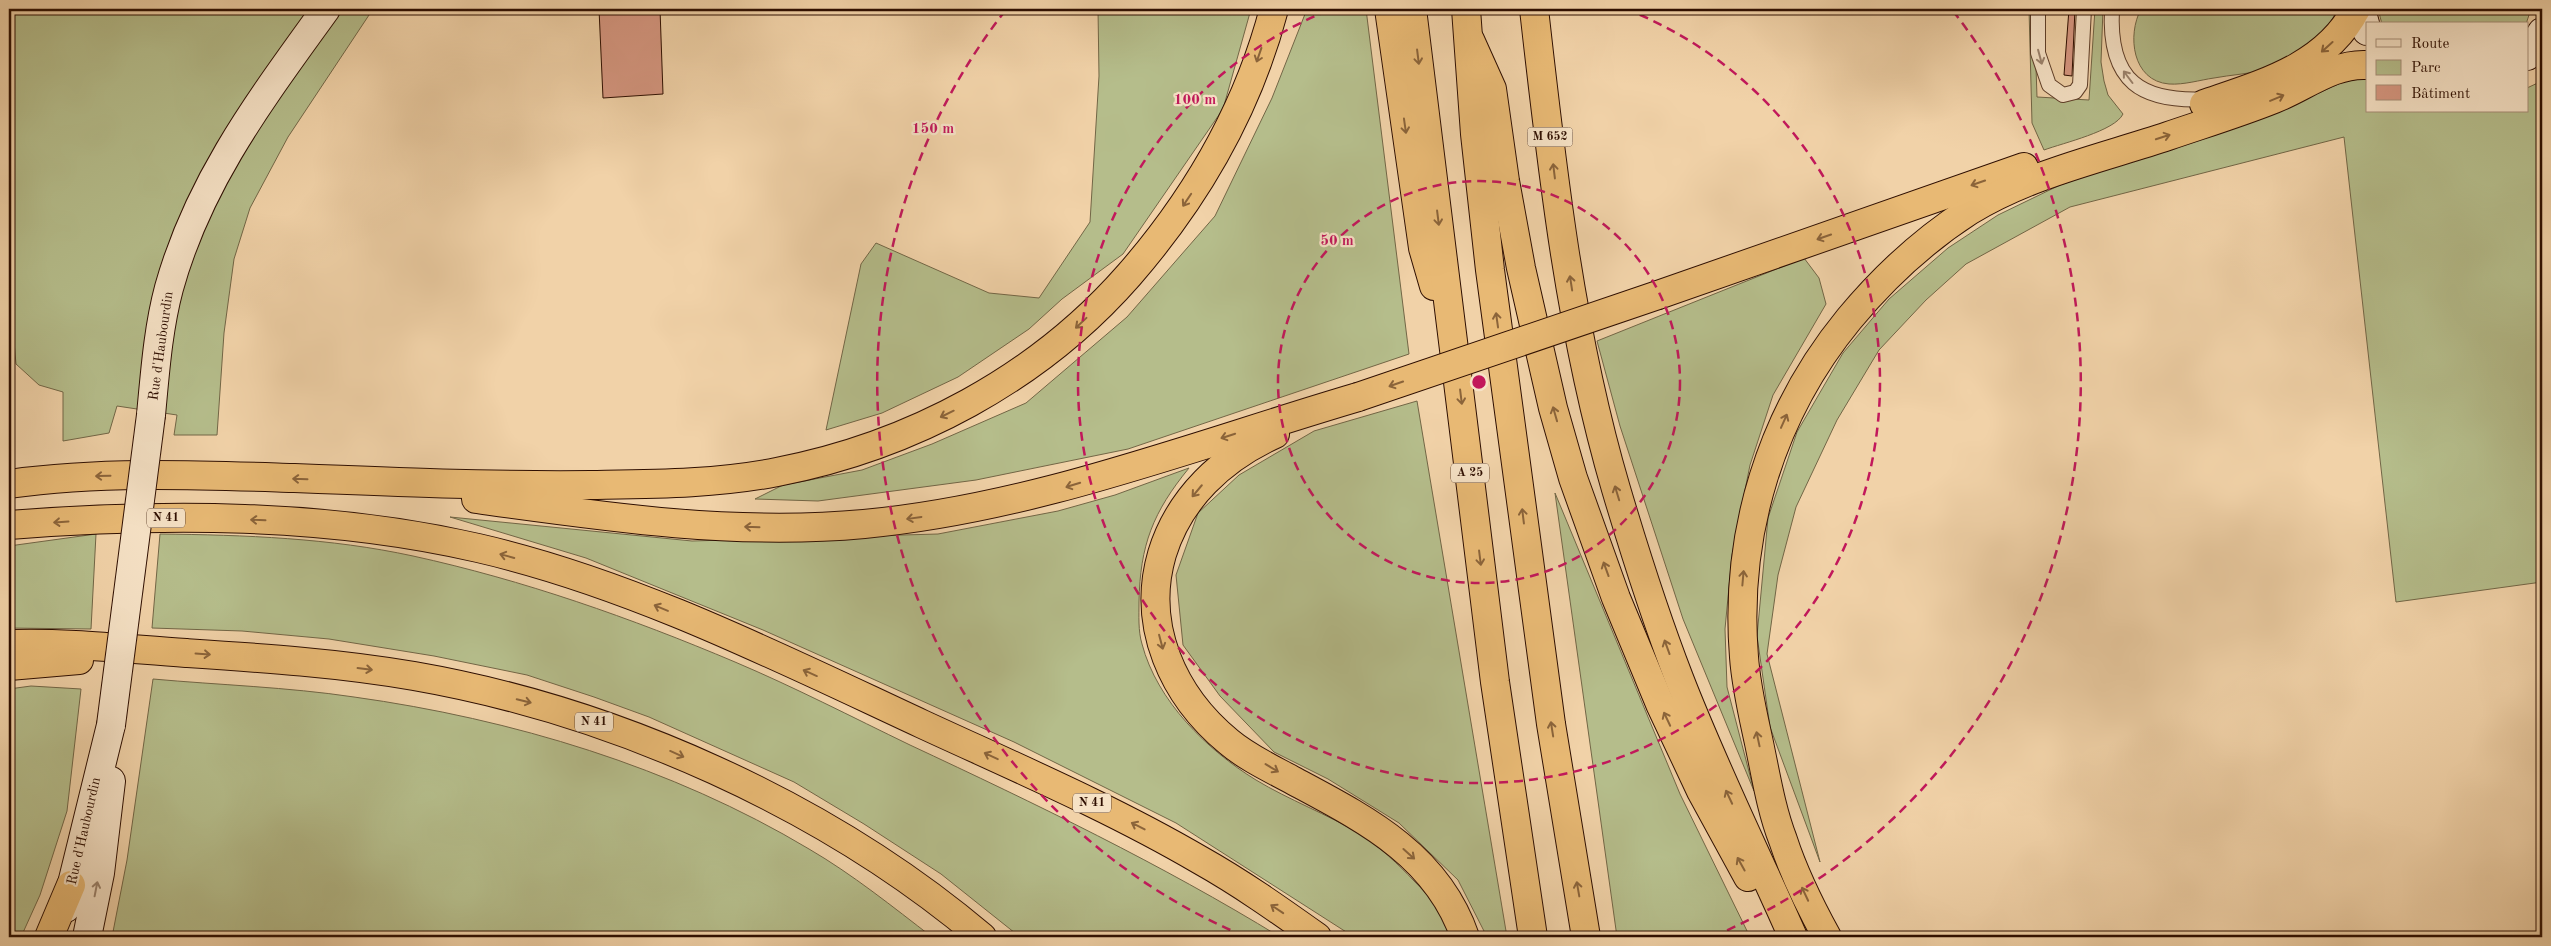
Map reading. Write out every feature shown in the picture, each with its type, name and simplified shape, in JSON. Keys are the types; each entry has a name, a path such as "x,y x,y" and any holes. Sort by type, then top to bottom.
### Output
{"highway":[{"path":"9,484 93,476 213,475 569,486 727,479 774,472 862,450 922,427 998,387 1076,328 1113,293 1146,255 1204,174 1242,102 1274,9"},
{"path":"1388,9 1423,248 1454,338"},
{"name":"A 25","path":"1412,9 1495,682 1533,937"},
{"path":"1466,9 1470,40 1475,134 1490,270 1551,724 1586,937"},
{"name":"M 652","path":"1534,9 1560,219 1572,292 1599,425 1616,488 1645,583 1679,679 1705,742 1793,937"},
{"path":"1539,55 1544,9"},
{"path":"349,480 542,508 669,523 781,528 863,524 992,505 1059,489 1358,397 1658,295 2222,98 2286,74 2318,55 2342,32 2356,9"},
{"path":"1470,40 1492,89 1505,180 1521,268 1553,408 1573,478 1616,598 1664,713 1701,791 1781,937"},
{"path":"1826,937 1794,869 1772,807 1752,714 1742,639 1743,579 1753,515 1774,442 1805,380 1833,338 1871,293 1910,255 1972,209 2034,180 2277,98 2337,69 2366,65"},
{"path":"1358,397 1266,438 1213,472 1197,490 1179,513 1166,542 1158,568 1155,598 1158,633 1165,658 1180,688 1200,715 1230,743 1371,824 1396,842 1417,861 1442,889 1459,920 1465,937"},
{"name":"N 41","path":"9,525 124,518 290,522 421,537 478,548 537,564 647,602 730,637 1072,793 1203,861 1317,937"},
{"name":"N 41","path":"9,644 76,644 264,658 414,676 532,703 602,724 712,770 805,817 861,850 919,888 982,937"},
{"path":"9,666 154,651"},
{"path":"50,937 72,885"}],"main road":[{"name":"Rue d'Haubourdin","path":"87,937 108,816 111,725 160,332 169,289 202,198 229,148 255,107 326,9"},
{"path":"2361,9 2366,27"},
{"path":"2528,54 2542,32"},
{"path":"2528,70 2542,68"},
{"name":"Rue d'Haubourdin","path":"58,937 111,725"}],"lane":[{"path":"2038,9 2038,53 2049,85 2063,95 2075,92 2080,85 2084,9"},
{"path":"2113,10 2115,48 2122,70 2133,84 2148,94 2166,98 2189,100 2222,98"}],"green space":[{"path":"9,9 373,9 288,137 250,208 234,259 224,333 217,435 174,435 177,415 117,406 109,433 63,441 63,392 39,385 16,364 9,286"},
{"path":"1098,9 1251,9 1223,109 1123,254 1062,299 1029,329 958,377 882,413 826,430 861,264 876,243 989,293 1039,298 1090,222 1099,76"},
{"path":"1307,9 1366,9 1409,354 1128,449 976,480 818,501 755,499 783,485 862,470 932,444 1026,403 1127,317 1215,216 1272,98"},
{"path":"2029,9 2034,9 2037,97 2089,100 2095,9 2103,9 2101,62 2104,81 2108,95 2123,114 2110,126 2044,150 2032,123"},
{"path":"2141,9 2337,9 2332,20 2317,39 2308,48 2287,61 2264,70 2169,84 2157,81 2147,75 2140,66 2136,55 2134,31"},
{"path":"2378,9 2531,9 2527,22 2381,22"},
{"path":"2366,79 2366,112 2528,112 2528,88 2542,81 2542,582 2396,602 2344,137 2070,207 1966,264 1926,300 1879,350 1837,420 1796,507 1778,575 1767,654 1820,862 1770,727 1757,636 1768,518 1797,432 1843,353 1889,299 1948,248 1998,215 2060,185 2319,93 2347,80"},
{"path":"1804,258 1819,278 1826,304 1773,395 1750,465 1732,555 1725,629 1727,687 1754,791 1683,619 1620,426 1597,341"},
{"path":"1417,401 1507,937 1493,937 1485,933 1458,880 1399,823 1328,779 1274,752 1220,696 1183,645 1176,575 1198,513 1239,475 1314,431"},
{"path":"1189,468 1166,499 1158,515 1151,530 1142,563 1139,602 1140,634 1149,665 1159,685 1186,722 1202,739 1238,768 1256,780 1360,834 1389,856 1432,900 1445,921 1451,937 1354,937 1176,823 1014,742 763,630 586,558 450,517 692,541 938,534 1058,511 1115,495"},
{"path":"1555,493 1680,794 1750,937 1617,937"},
{"path":"96,534 91,629 9,628 9,546"},
{"path":"160,534 224,535 319,541 382,550 495,576 616,615 757,672 1004,790 1190,884 1280,937 1020,937 941,874 864,824 794,782 649,717 594,697 527,675 434,656 329,639 242,631 152,628"},
{"path":"153,679 304,691 413,706 472,718 589,750 702,794 757,820 841,869 932,937 112,937 127,860"},
{"path":"31,686 81,689 67,811 40,895 21,937 9,937 9,689"}],"building":[{"path":"599,9 660,9 663,94 603,98"},
{"path":"2069,9 2075,9 2072,76 2064,75"}]}
